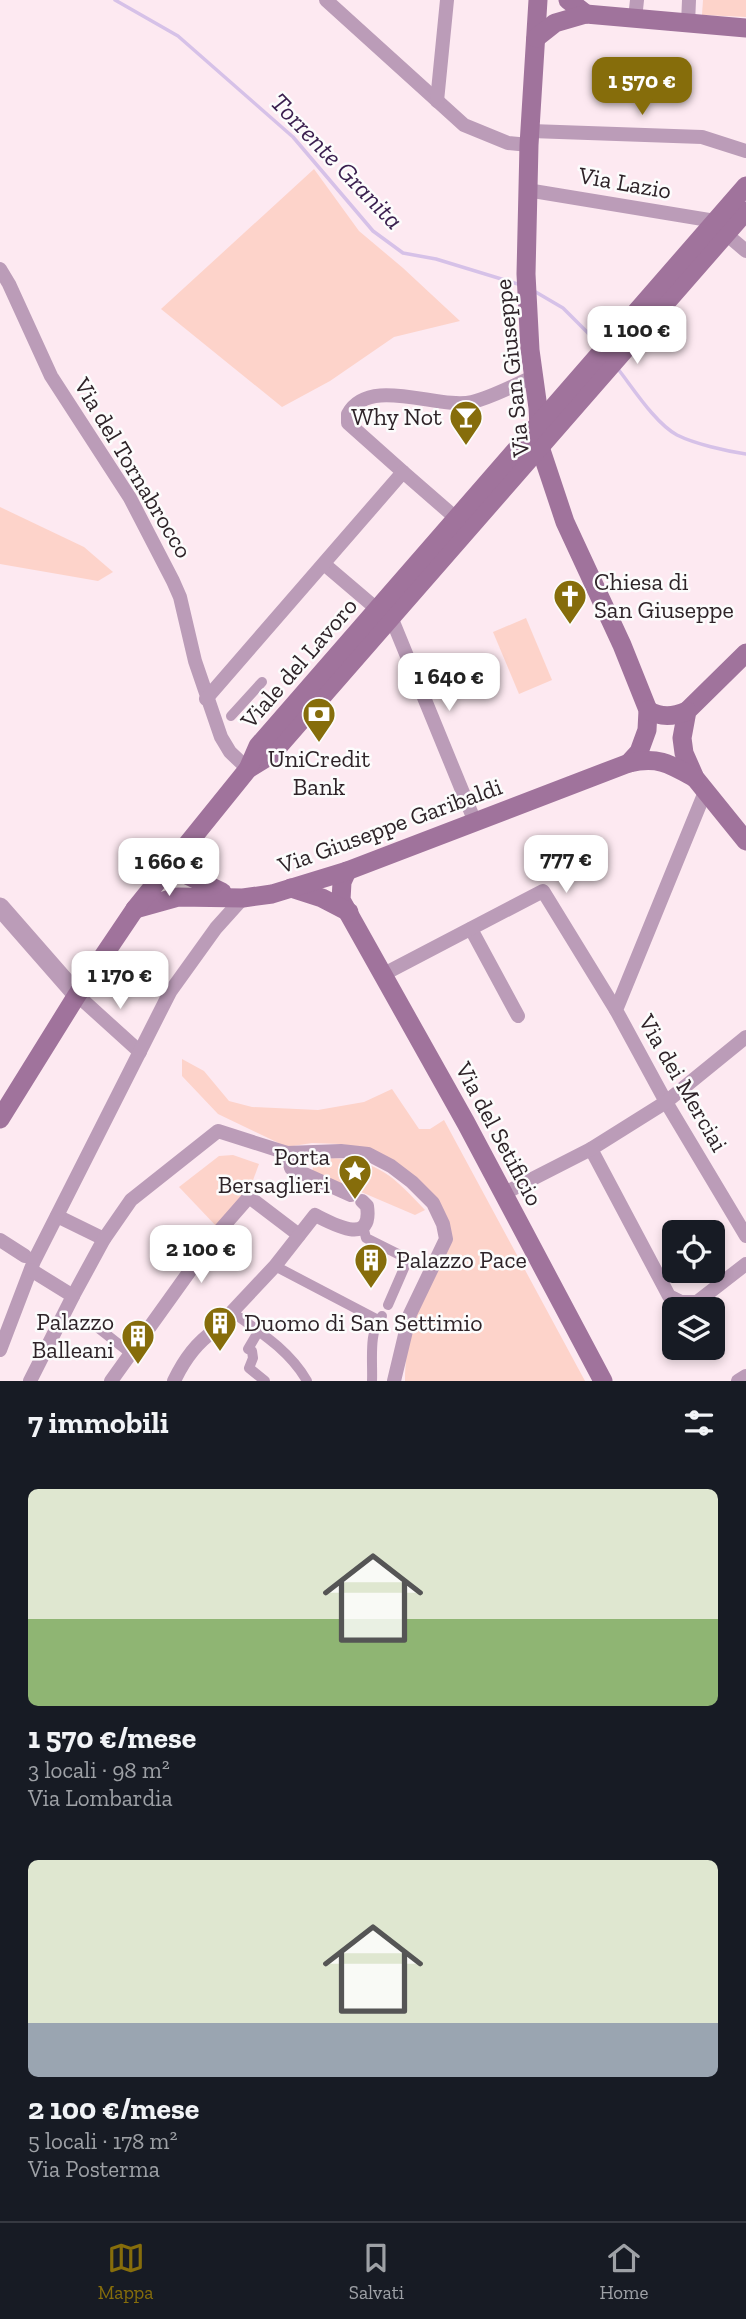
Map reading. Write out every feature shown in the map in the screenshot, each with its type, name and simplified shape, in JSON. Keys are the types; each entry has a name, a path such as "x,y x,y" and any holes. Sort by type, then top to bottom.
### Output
{"main road":[{"name":"Via San Giuseppe","path":"539,0 527,190 526,274 540,447 565,522 622,645 648,710"},
{"path":"567,0 586,14"},
{"path":"536,38 555,23 586,14 636,9 688,24 746,28"},
{"name":"Viale del Lavoro","path":"384,614 540,447 589,379 721,228 746,186"},
{"name":"Viale del Lavoro","path":"721,228 746,211"},
{"name":"Viale del Lavoro","path":"0,1119 77,995 135,909 171,863 248,769 271,755 457,519 540,423 589,379"},
{"path":"629,763 639,752 647,730 648,710 656,715 667,716 687,711 746,653"},
{"path":"687,711 682,738 684,753 700,785 746,841"},
{"name":"Via Giuseppe Garibaldi","path":"135,909 178,897 243,898 291,888 646,759 669,763 700,785"},
{"path":"171,863 201,883 243,898"},
{"name":"Via del Setificio","path":"346,870 341,900 384,974 603,1381"},
{"path":"291,888 322,898 349,912"}],"street":[{"path":"326,0 464,125 508,143 530,138 702,137 746,151"},
{"path":"437,101 447,0"},
{"path":"688,24 689,0"},
{"name":"Via Lazio","path":"527,190 721,228"},
{"path":"721,228 746,251"},
{"name":"Via del Tornabrocco","path":"0,269 51,376 127,493 173,581 180,597 206,699 226,747 248,769"},
{"path":"457,519 348,424 348,414 356,404 388,395 441,402 472,402 533,376"},
{"path":"206,699 403,472"},
{"path":"324,564 384,614 475,822"},
{"path":"231,716 262,682"},
{"name":"Via dei Merciai","path":"700,785 616,1010 666,1102 746,1236"},
{"path":"384,974 543,891 616,1010"},
{"path":"212,896 221,906 224,918"},
{"path":"0,1350 30,1262 57,1216 170,992 224,918 243,898"},
{"path":"0,907 77,995 140,1052"},
{"path":"471,929 518,1016"},
{"path":"503,1194 591,1149 666,1102 743,1045"},
{"path":"30,1381 104,1239 131,1200 218,1131 287,1153 341,1150 368,1154 391,1166 433,1203 443,1224 446,1239 410,1314 394,1381"},
{"path":"591,1149 669,1296 681,1302 697,1302 746,1264"},
{"path":"287,1153 291,1168 357,1198 367,1206 368,1213 363,1226 366,1238 408,1259 388,1304"},
{"path":"111,1381 200,1254 249,1197 299,1235"},
{"path":"174,1381 185,1361 204,1338 275,1266 315,1215 344,1230 354,1231 363,1226"},
{"path":"57,1216 104,1239"},
{"path":"0,1240 73,1296"},
{"path":"275,1266 381,1318 374,1336 372,1381"},
{"path":"232,1312 277,1345 299,1367 307,1381"},
{"path":"92,1323 130,1353"},
{"path":"258,1332 248,1349 253,1358 249,1368 265,1381"},
{"path":"738,1381 746,1376"}],"shaded area":[{"path":"703,0 746,0 746,17 702,15"},
{"path":"314,169 359,231 460,321 394,337 330,381 282,407 161,309"},
{"path":"0,507 84,547 113,572 98,581 0,564"},
{"path":"526,618 552,680 519,694 493,632"},
{"path":"182,1059 204,1071 229,1101 252,1107 318,1110 364,1102 392,1089 419,1129 430,1129 444,1120 585,1381 405,1381 414,1321 450,1225 372,1149 312,1143 287,1147 218,1114 182,1076"},
{"path":"233,1155 259,1164 249,1191 217,1227 179,1187 219,1156"},
{"path":"333,1158 362,1163 385,1173 425,1210 415,1215 312,1171 315,1162"}],"waterway":[{"name":"Torrente Granita","path":"115,0 178,36 293,137 373,231 403,253 436,259 521,285"},
{"name":"Torrente Granita","path":"534,291 563,308 598,343"},
{"name":"Torrente Granita","path":"618,369 653,414 677,435 711,447 746,454"}],"place":[{"name":"Why Not","path":"466,447"},
{"name":"Chiesa di San Giuseppe","path":"570,626"},
{"name":"UniCredit Bank","path":"319,744"},
{"name":"Porta Bersaglieri","path":"355,1201"},
{"name":"Palazzo Pace","path":"371,1290"},
{"name":"Duomo di San Settimio","path":"220,1353"},
{"name":"Palazzo Balleani","path":"138,1366"}]}
